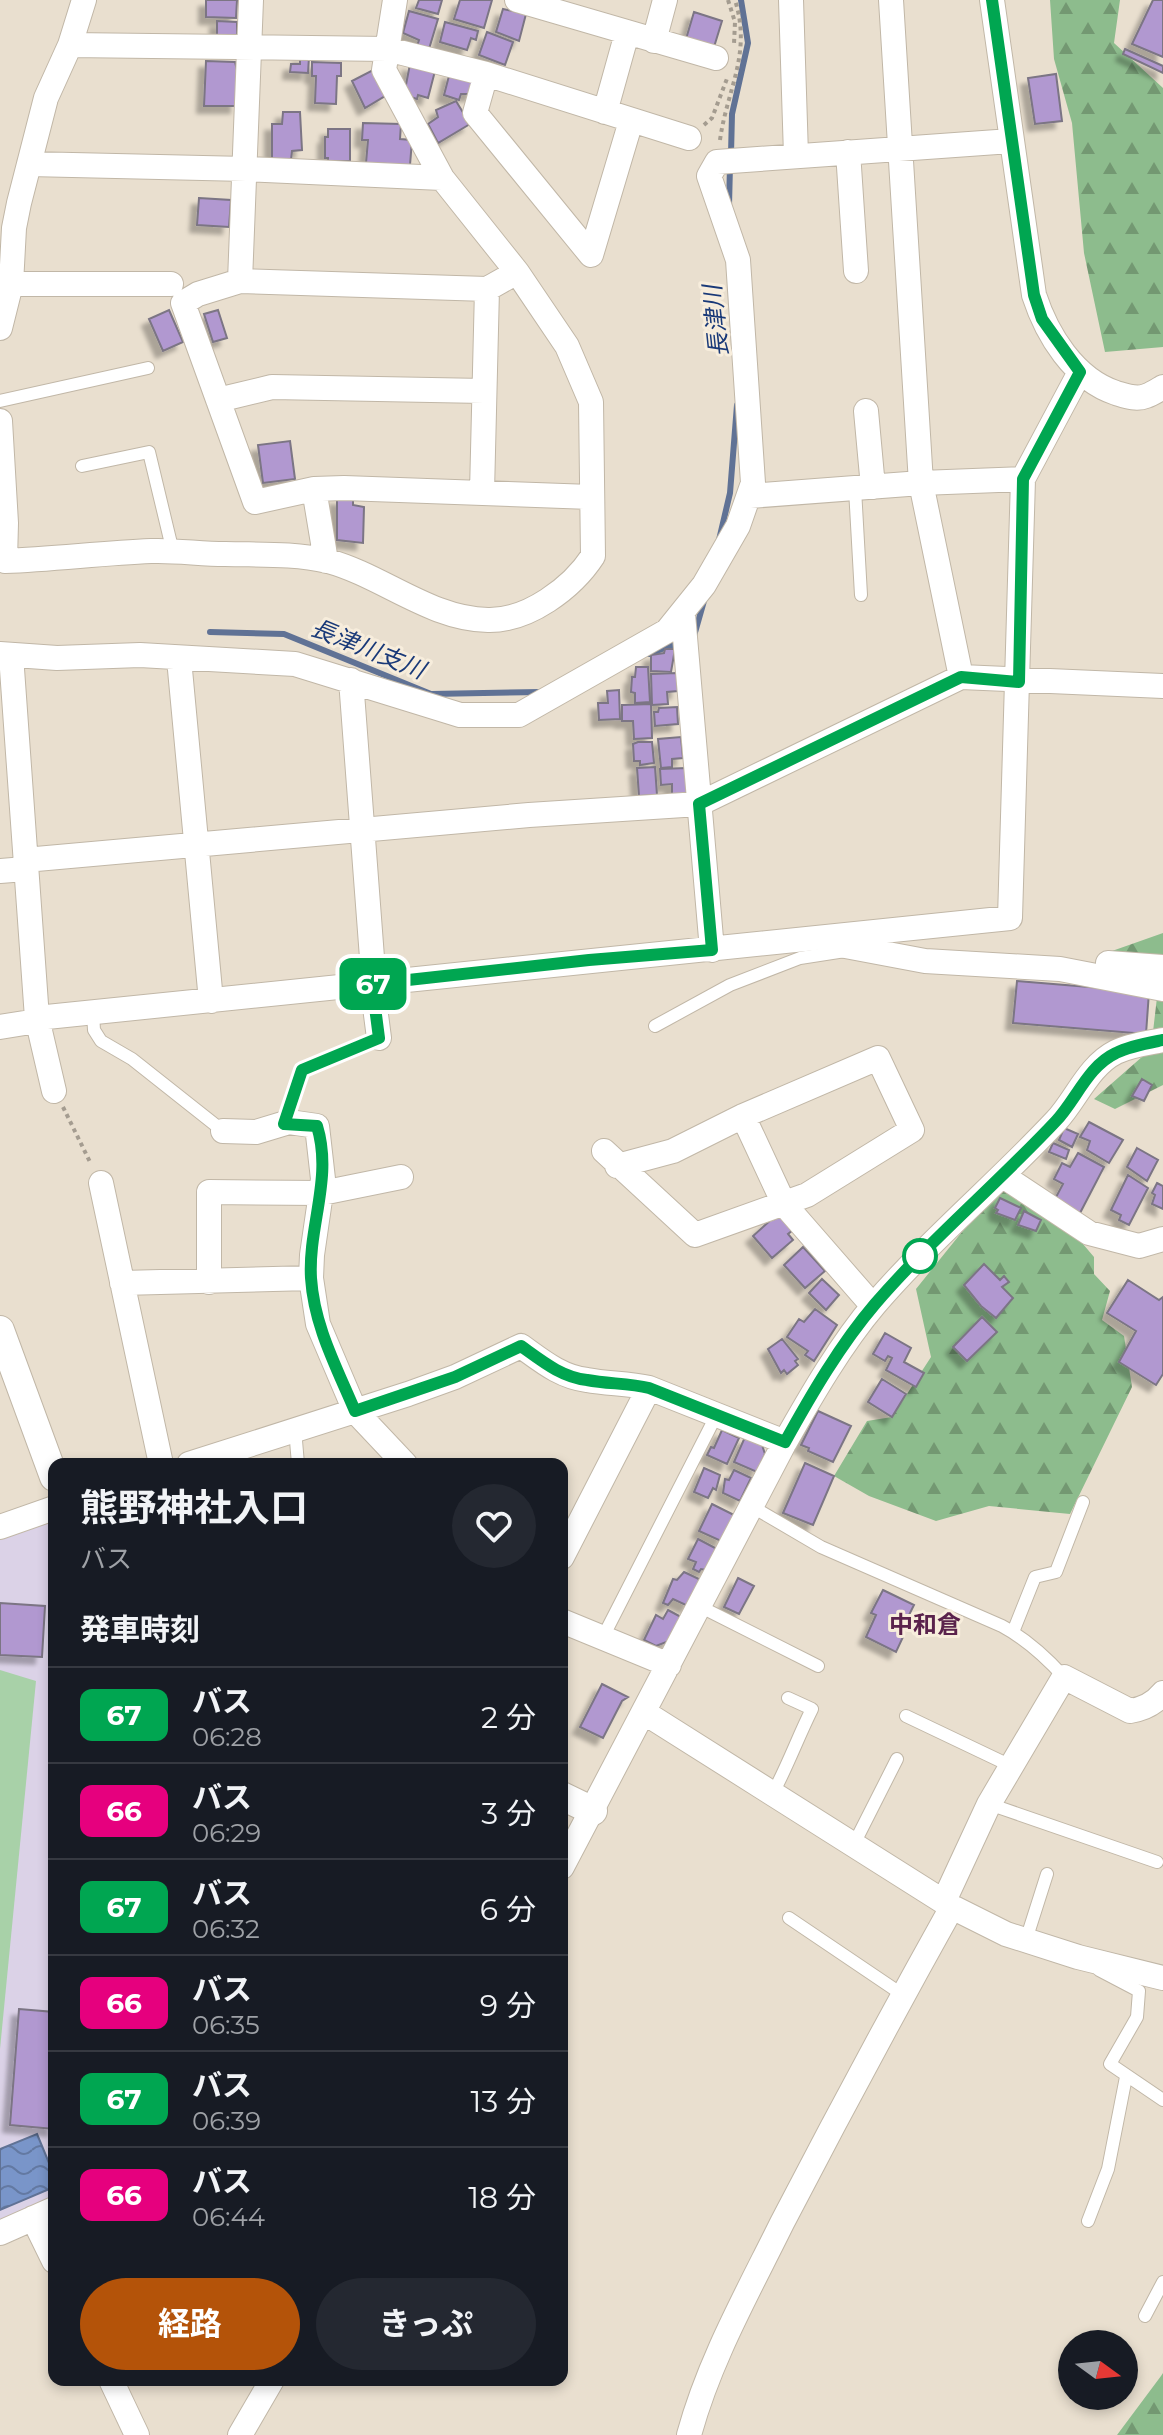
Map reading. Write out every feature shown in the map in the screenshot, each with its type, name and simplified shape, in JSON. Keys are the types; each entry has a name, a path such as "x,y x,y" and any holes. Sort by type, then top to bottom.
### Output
{"street":[{"path":"0,328 11,284 14,228 10,204 29,164 46,98 70,45 84,0"},
{"path":"240,281 251,0"},
{"path":"0,421 5,561 173,552 282,554 326,561 441,611 466,618 505,619 530,610 583,571 593,556 591,402 567,346 517,272 442,178 384,70 395,0"},
{"path":"517,0 570,8 627,33 716,58"},
{"path":"654,41 665,0"},
{"path":"791,0 796,155"},
{"path":"891,0 921,483 961,677"},
{"path":"992,0 1034,295 1042,319 1080,372 1098,386 1130,398 1145,397 1163,387"},
{"path":"605,112 627,33"},
{"path":"70,45 387,49 486,74 689,138"},
{"path":"486,74 475,113 591,255 631,121"},
{"path":"54,1091 37,1019 6,654 57,658 140,655 295,664 460,715 519,715 667,631 704,585 738,526 750,496 753,483 738,260 709,176 717,162 1011,141"},
{"path":"848,152 856,271"},
{"path":"29,164 442,178"},
{"path":"517,272 487,289 240,281 198,294 183,303 255,502 314,489 344,488 591,497"},
{"path":"11,284 171,284"},
{"path":"482,492 487,289"},
{"path":"0,1027 37,1019 1010,918 1023,479 1080,372"},
{"path":"218,400 272,387 484,391"},
{"path":"864,488 866,411"},
{"path":"750,496 1023,479"},
{"path":"314,489 326,561"},
{"path":"683,614 712,950"},
{"path":"179,659 211,1001"},
{"path":"0,871 25,865 196,845 699,804 961,677 1019,682 1163,686"},
{"path":"351,680 379,1038"},
{"path":"814,940 925,961 1034,967 1163,989"},
{"path":"1034,967 1076,962 1163,967"},
{"path":"568,1856 808,1400 873,1306 928,1246 1060,1118 1095,1069 1115,1053 1163,1040"},
{"path":"878,1058 912,1130 807,1195 695,1235 610,1158 673,1151 743,1116 878,1058"},
{"path":"743,1116 784,1204 873,1306"},
{"path":"223,1131 256,1132 284,1124 317,1126 323,1179 311,1278 318,1324 355,1411 399,1458"},
{"path":"1003,1176 1089,1233 1139,1246 1163,1239"},
{"path":"209,1282 209,1192 322,1193 401,1177"},
{"path":"101,1183 160,1458"},
{"path":"122,1283 311,1278"},
{"path":"0,1330 48,1461"},
{"path":"207,1458 455,1377 521,1346 555,1370 584,1380 649,1388 785,1442"},
{"path":"568,1545 649,1388"},
{"path":"0,1527 48,1510"},
{"path":"568,1624 669,1665"},
{"path":"689,2435 713,2366 753,2281 903,1995 948,1904 989,1804 1064,1677 1130,1711 1142,1709 1163,1693"},
{"path":"645,1713 948,1904 1006,1934 1078,1957 1163,1978"},
{"path":"568,1799 593,1811"},
{"path":"0,2233 44,2214"},
{"path":"114,2386 137,2435"},
{"path":"240,2435 267,2386"}],"lane":[{"path":"0,401 148,368"},
{"path":"82,466 149,452 173,552"},
{"path":"861,595 864,488"},
{"path":"655,1026 730,985 786,963 860,949"},
{"path":"93,1013 94,1030 101,1041 132,1059 223,1131"},
{"path":"284,1124 302,1070 379,1038"},
{"path":"602,1639 716,1416"},
{"path":"295,1429 297,1458"},
{"path":"1013,1632 1035,1577 1056,1572 1083,1502"},
{"path":"751,1506 833,1553 922,1589 1013,1632 1045,1655 1064,1677"},
{"path":"699,1606 818,1666"},
{"path":"773,1793 812,1709 788,1698"},
{"path":"906,1716 1011,1766"},
{"path":"854,1844 897,1759"},
{"path":"989,1804 1157,1862"},
{"path":"1026,1940 1047,1874"},
{"path":"789,1918 903,1995"},
{"path":"1078,1957 1139,1991 1137,2017 1110,2064 1163,2100"},
{"path":"1088,2221 1108,2169 1126,2077"},
{"path":"1145,2316 1163,2282"}],"path":[{"path":"717,162 723,119 740,66 741,19 735,0"},
{"path":"54,1091 101,1183"}],"shaded area":[{"path":"48,1520 48,2200 0,2221 0,1537"}],"green space":[{"path":"1050,0 1120,0 1114,43 1163,88 1163,347 1105,352 1084,253 1072,123 1054,59"},
{"path":"1163,933 1163,1085 1115,1109 1094,1099 1151,1049 1159,980 1105,963 1112,951"},
{"path":"1008,1188 1077,1237 1094,1257 1094,1274 1110,1291 1102,1320 1124,1336 1132,1387 1070,1514 989,1506 936,1521 869,1496 834,1476 867,1421 892,1417 931,1357 916,1289 986,1202"},
{"path":"0,1670 36,1681 0,2049"},
{"path":"1163,2373 1163,2435 1117,2435 1138,2410"}],"water":[{"path":"37,2134 48,2161 48,2190 0,2210 0,2149"}],"building":[{"path":"206,0 237,0 236,18 206,17"},
{"path":"419,0 442,0 438,14 416,8"},
{"path":"460,0 492,0 484,28 454,19"},
{"path":"1153,0 1163,0 1163,57 1132,44"},
{"path":"503,9 526,14 519,41 496,32"},
{"path":"409,11 438,19 429,49 417,46 419,40 403,33"},
{"path":"694,12 722,21 714,47 686,39"},
{"path":"217,21 237,22 237,36 217,35"},
{"path":"445,22 478,31 476,40 471,38 467,50 440,42"},
{"path":"487,32 513,42 505,65 479,55"},
{"path":"1125,49 1163,66 1163,73 1123,54"},
{"path":"300,56 309,57 308,73 290,72 291,64 300,64"},
{"path":"206,61 235,62 237,106 204,106"},
{"path":"312,62 341,63 336,104 315,103 316,76 312,76"},
{"path":"410,64 435,71 428,98 404,95"},
{"path":"373,70 385,96 365,108 352,81"},
{"path":"450,72 470,78 475,85 473,94 461,94 459,100 444,95"},
{"path":"1056,74 1062,121 1035,124 1028,78"},
{"path":"456,101 470,124 438,143 428,124 438,117 436,110"},
{"path":"283,112 300,112 302,150 292,151 291,160 272,159 272,124 282,124"},
{"path":"363,123 401,124 400,139 412,140 410,165 366,163 368,140 362,140"},
{"path":"328,129 350,129 350,161 328,161 325,158"},
{"path":"199,198 231,200 229,227 197,225"},
{"path":"169,310 183,342 163,351 149,319"},
{"path":"218,310 227,338 213,342 204,314"},
{"path":"290,441 295,479 263,483 258,445"},
{"path":"337,498 353,500 353,505 364,507 363,543 337,540"},
{"path":"665,649 675,649 671,672 651,671 651,655 664,653"},
{"path":"636,667 648,667 650,702 635,703 635,693 631,692"},
{"path":"677,673 678,691 667,692 668,704 652,705 651,674"},
{"path":"619,690 620,719 599,720 598,703 608,703 607,691"},
{"path":"651,704 652,738 634,739 633,721 622,721 622,705"},
{"path":"677,707 678,724 655,726 654,712 658,712 659,708"},
{"path":"681,737 683,758 672,759 672,767 661,768 658,739"},
{"path":"652,742 654,763 640,765 640,761 634,761 633,744"},
{"path":"655,767 657,795 639,796 637,768"},
{"path":"686,768 687,794 672,795 672,784 661,785 660,769"},
{"path":"1017,981 1149,992 1146,1034 1013,1023"},
{"path":"1142,1079 1152,1085 1144,1101 1132,1096"},
{"path":"1089,1122 1123,1140 1109,1163 1087,1150 1090,1141 1080,1137"},
{"path":"1064,1128 1078,1134 1072,1147 1059,1140"},
{"path":"1053,1143 1069,1150 1066,1159 1049,1152"},
{"path":"1137,1148 1158,1160 1147,1181 1127,1167"},
{"path":"1078,1153 1104,1167 1080,1213 1055,1199 1063,1184 1054,1179 1062,1163 1070,1167"},
{"path":"1128,1175 1148,1188 1129,1225 1119,1220 1121,1215 1111,1210"},
{"path":"1157,1183 1163,1186 1163,1209 1152,1204 1155,1195 1152,1193"},
{"path":"1000,1198 1021,1208 1015,1220 996,1213"},
{"path":"1024,1211 1041,1220 1036,1231 1018,1225"},
{"path":"780,1215 793,1230 788,1234 793,1240 772,1258 753,1236"},
{"path":"803,1247 825,1271 805,1288 784,1265"},
{"path":"984,1264 1000,1280 1004,1276 1009,1282 1002,1287 1013,1298 996,1318 981,1306 964,1285"},
{"path":"822,1279 839,1295 826,1310 809,1293"},
{"path":"1128,1280 1159,1300 1163,1297 1163,1374 1156,1385 1119,1362 1136,1331 1107,1313"},
{"path":"815,1309 837,1325 814,1361 805,1355 808,1351 787,1337 799,1319 804,1322"},
{"path":"982,1317 997,1332 967,1361 953,1347"},
{"path":"885,1333 911,1348 904,1362 924,1373 916,1387 886,1370 892,1358 888,1356 885,1361 873,1354"},
{"path":"782,1339 798,1359 795,1361 798,1365 787,1374 784,1370 781,1373 768,1349"},
{"path":"882,1379 906,1394 892,1417 868,1402"},
{"path":"818,1411 851,1426 833,1462 801,1445"},
{"path":"722,1430 739,1438 727,1464 707,1455 711,1447 714,1448"},
{"path":"745,1437 762,1445 765,1454 757,1472 734,1462"},
{"path":"805,1463 834,1476 813,1525 783,1513"},
{"path":"704,1468 720,1475 716,1490 713,1488 708,1498 694,1492"},
{"path":"734,1470 751,1478 740,1501 723,1493 725,1479 729,1480"},
{"path":"712,1504 734,1515 721,1541 699,1531"},
{"path":"698,1539 717,1549 706,1570 699,1572 693,1569 696,1562 688,1559"},
{"path":"684,1572 701,1580 688,1606 673,1599 668,1605 663,1603 673,1579 677,1580"},
{"path":"738,1578 754,1586 739,1614 724,1607"},
{"path":"883,1590 914,1605 899,1635 903,1637 896,1652 866,1637 876,1615 871,1613"},
{"path":"0,1603 45,1606 42,1657 0,1655"},
{"path":"668,1610 681,1617 669,1641 656,1646 644,1640 656,1615 663,1619"},
{"path":"602,1684 628,1697 622,1701 603,1738 580,1727"},
{"path":"19,2009 48,2011 48,2128 10,2125"}],"waterway":[{"name":"長津川","path":"731,154 732,114 748,43 741,0"},
{"name":"長津川","path":"729,206 730,165"},
{"name":"長津川","path":"719,540 730,493 737,405"},
{"name":"長津川","path":"694,636 704,601"},
{"name":"長津川支川","path":"210,632 284,634 431,694 541,692"},
{"name":"長津川支川","path":"649,654 680,642"}],"bus line":[{"name":"67","path":"992,0 1034,295 1042,319 1080,372 1023,479 1019,682 961,677 699,804 712,950 372,984 379,1038 302,1070 284,1124 317,1126 319,1135 323,1179 311,1278 318,1324 355,1411 455,1377 521,1346 555,1370 584,1380 649,1388 785,1442 808,1400 873,1306 928,1246 1060,1118 1095,1069 1115,1053 1163,1040"}],"district":[{"name":"中和倉","path":"925,1625"}]}
